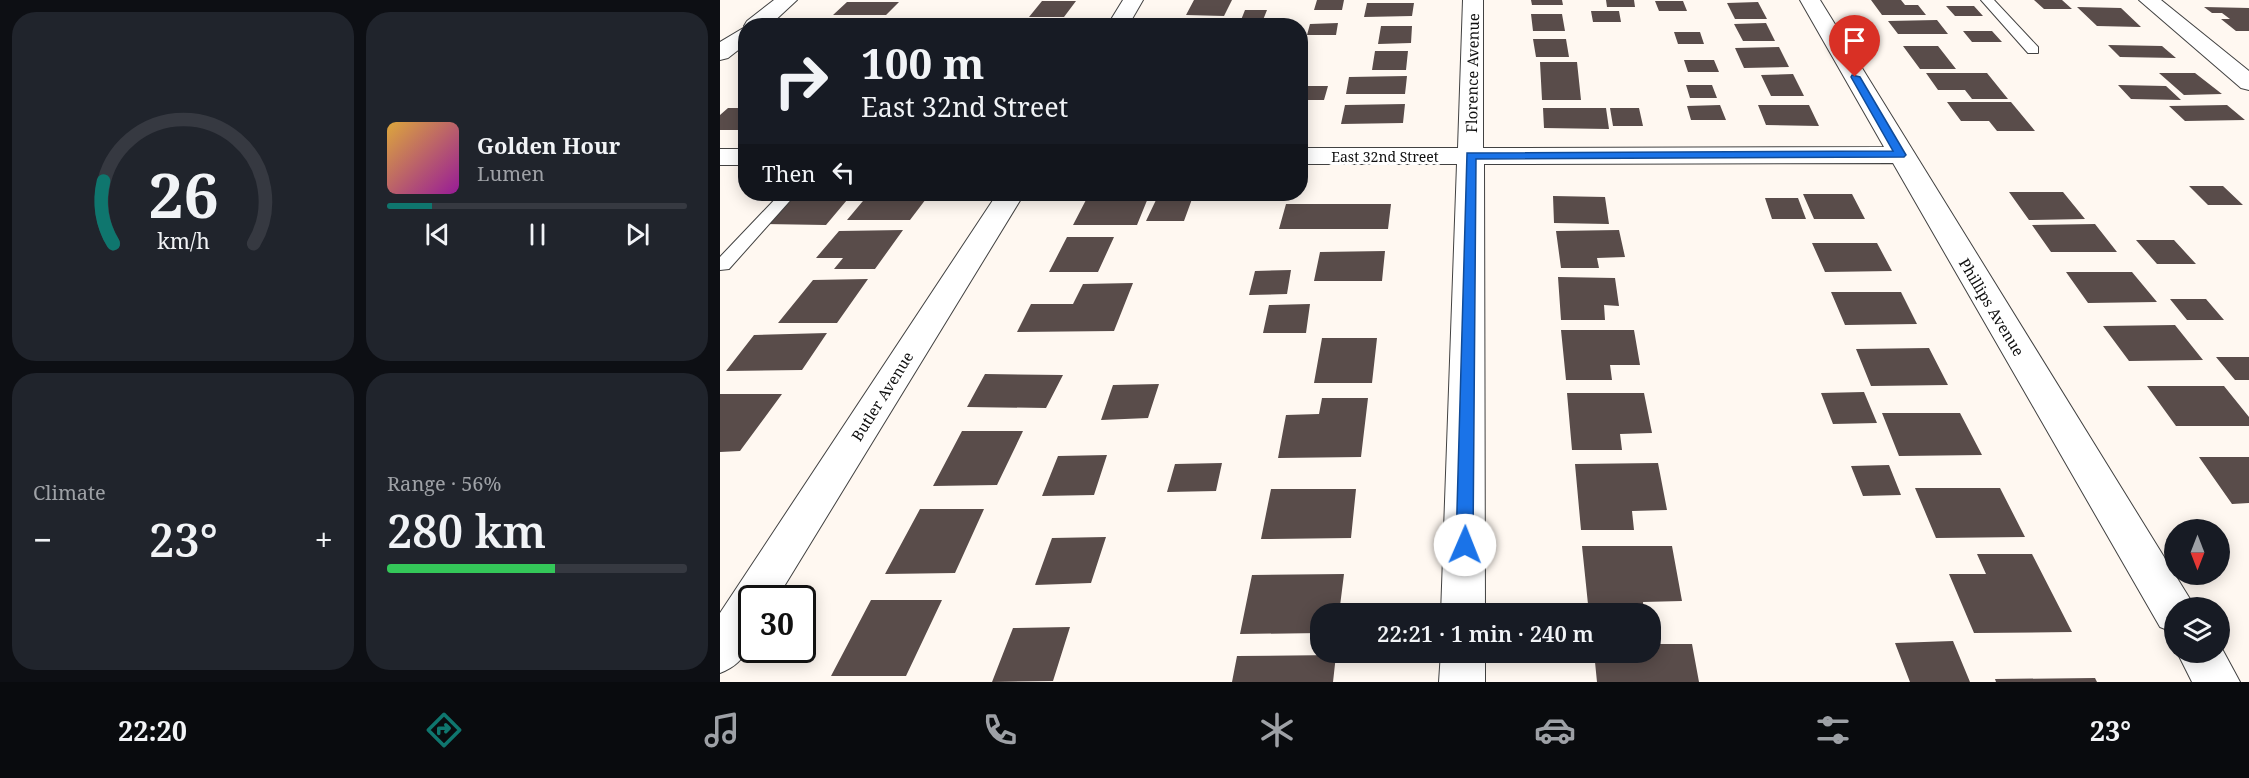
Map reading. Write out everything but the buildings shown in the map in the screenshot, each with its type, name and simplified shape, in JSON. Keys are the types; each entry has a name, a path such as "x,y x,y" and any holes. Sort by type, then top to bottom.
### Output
{"street":[{"path":"765,18 787,0"},
{"path":"1122,18 1133,0"},
{"name":"Florence Avenue","path":"1463,603 1473,0"},
{"name":"Phillips Avenue","path":"1810,0 1900,155 2165,597"},
{"path":"2149,0 2249,83"},
{"path":"720,53 738,39"},
{"name":"East 32nd Street","path":"1308,156 1900,155"},
{"path":"720,157 738,157"},
{"name":"Butler Avenue","path":"762,585 1006,201"},
{"name":"Butler Avenue","path":"720,652 738,624"},
{"path":"1462,682 1463,663"},
{"path":"2206,663 2217,682"}],"lane":[{"path":"1986,0 2033,50"},
{"path":"723,265 782,201"}],"route":[{"path":"1465,545 1471,156 1900,155 1855,77"}]}
